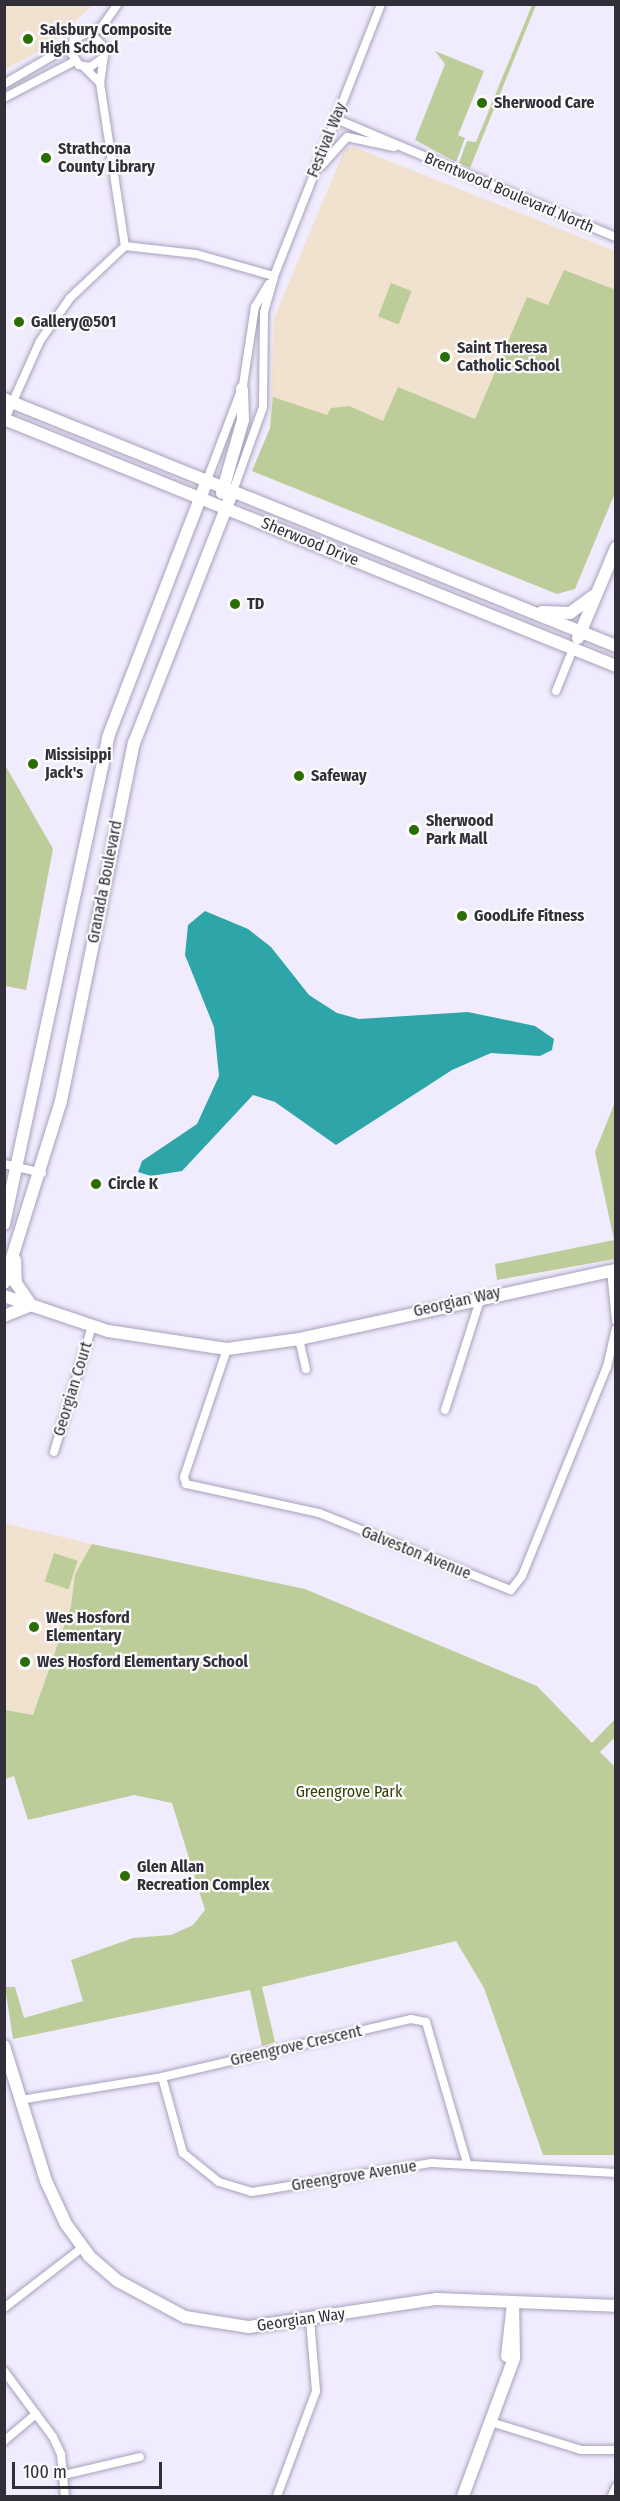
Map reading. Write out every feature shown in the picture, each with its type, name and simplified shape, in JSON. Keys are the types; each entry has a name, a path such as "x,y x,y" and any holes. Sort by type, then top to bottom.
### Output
{"main road":[{"name":"Granada Boulevard","path":"4,1283 42,1173 134,743 226,508 228,488 243,420 242,389"},
{"name":"Sherwood Drive","path":"8,401 615,646"},
{"name":"Sherwood Drive","path":"5,419 615,666"},
{"name":"Granada Boulevard","path":"4,1224 21,1167 108,737 207,480"},
{"path":"573,649 597,593 613,563 615,548"},
{"path":"532,613 570,613 597,593"},
{"path":"4,1316 31,1305 16,1283 15,1251"},
{"name":"Georgian Way","path":"4,1296 93,1326 154,1342 227,1349 299,1339 481,1297 613,1270"},
{"name":"Georgian Way","path":"4,2046 56,2204 82,2248 118,2281 185,2317 249,2327 310,2320 437,2299 615,2306"},
{"path":"463,2496 494,2423 509,2375 518,2317 513,2302"}],"street":[{"path":"4,84 89,32 101,28 118,4"},
{"name":"Festival Way","path":"228,488 263,407 264,312 274,276 381,4"},
{"path":"89,32 104,42 100,83 125,246"},
{"path":"71,45 75,61 100,83"},
{"path":"84,67 103,58"},
{"path":"4,98 75,61"},
{"path":"336,119 403,148"},
{"path":"312,178 347,137 403,148"},
{"name":"Brentwood Boulevard North","path":"403,148 615,237"},
{"path":"5,419 8,401 39,340 70,298 125,246 196,254 274,276"},
{"name":"Festival Way","path":"207,480 242,389 255,307 274,276"},
{"path":"556,691 573,649"},
{"path":"4,1164 42,1173"},
{"path":"613,1270 615,1321"},
{"path":"445,1410 481,1297"},
{"name":"Georgian Court","path":"54,1452 93,1326"},
{"name":"Galveston Avenue","path":"227,1349 186,1484 319,1513 511,1590 522,1576 607,1367 615,1329"},
{"path":"299,1339 306,1369"},
{"name":"Greengrove Crescent","path":"20,2100 162,2077 411,2019 426,2022 467,2163"},
{"name":"Greengrove Avenue","path":"162,2077 183,2153 195,2167 234,2188 252,2192 432,2163 467,2163 615,2173"},
{"path":"4,2308 82,2248"},
{"path":"277,2496 316,2391 310,2320"},
{"path":"4,2371 36,2414 61,2454 65,2496"},
{"path":"4,2441 36,2414"},
{"path":"494,2423 581,2450 615,2450"},
{"path":"64,2475 140,2457"},
{"path":"612,2496 615,2487"}],"shaded area":[{"name":"Salsbury Composite High School","path":"4,5 93,5 46,48 5,69"},
{"name":"Saint Theresa Catholic School","path":"354,147 615,251 615,492 557,594 252,471 270,428 274,318 345,149"},
{"path":"205,911 248,929 271,947 309,995 337,1013 359,1019 468,1012 535,1026 554,1039 552,1050 540,1056 491,1053 452,1070 336,1145 275,1102 253,1095 182,1171 151,1176 138,1172 142,1161 197,1124 219,1076 214,1027 185,955 188,925"},
{"name":"Wes Hosford Elementary","path":"4,1523 92,1544 33,1715 22,1716 5,1710"}],"green space":[{"path":"532,5 536,5 470,168 459,163 467,141 476,142"},
{"path":"435,51 484,71 458,135 465,138 456,162 415,140 445,64"},
{"path":"564,270 616,290 615,493 575,589 557,594 252,471 270,428 273,397 327,415 331,408 349,406 383,421 398,387 475,419 527,297 548,305"},
{"path":"391,283 412,291 399,324 378,317"},
{"path":"5,765 53,849 26,990 5,986"},
{"path":"615,1102 615,1259 497,1280 495,1264 614,1240 595,1152"},
{"name":"Greengrove Park","path":"92,1544 305,1589 537,1686 592,1743 615,1719 615,1737 600,1752 616,1768 615,2155 543,2155 484,1988 456,1941 262,1987 275,2042 262,2046 250,1990 13,2039 5,1987 15,1987 24,2018 83,2001 71,1960 133,1938 171,1935 193,1925 205,1910 172,1803 134,1795 28,1820 14,1776 5,1779 5,1710 33,1715 71,1606 75,1574"},
{"path":"54,1553 78,1561 69,1589 45,1582"}],"place":[{"name":"Salsbury Composite High School","path":"28,39"},
{"name":"Sherwood Care","path":"482,103"},
{"name":"Strathcona County Library","path":"46,158"},
{"name":"Gallery@501","path":"19,322"},
{"name":"Saint Theresa Catholic School","path":"445,357"},
{"name":"TD","path":"235,604"},
{"name":"Missisippi Jack's","path":"33,764"},
{"name":"Safeway","path":"299,776"},
{"name":"Sherwood Park Mall","path":"414,830"},
{"name":"GoodLife Fitness","path":"462,916"},
{"name":"Circle K","path":"96,1184"},
{"name":"Wes Hosford Elementary","path":"34,1627"},
{"name":"Wes Hosford Elementary School","path":"25,1662"},
{"name":"Glen Allan Recreation Complex","path":"125,1876"}]}
